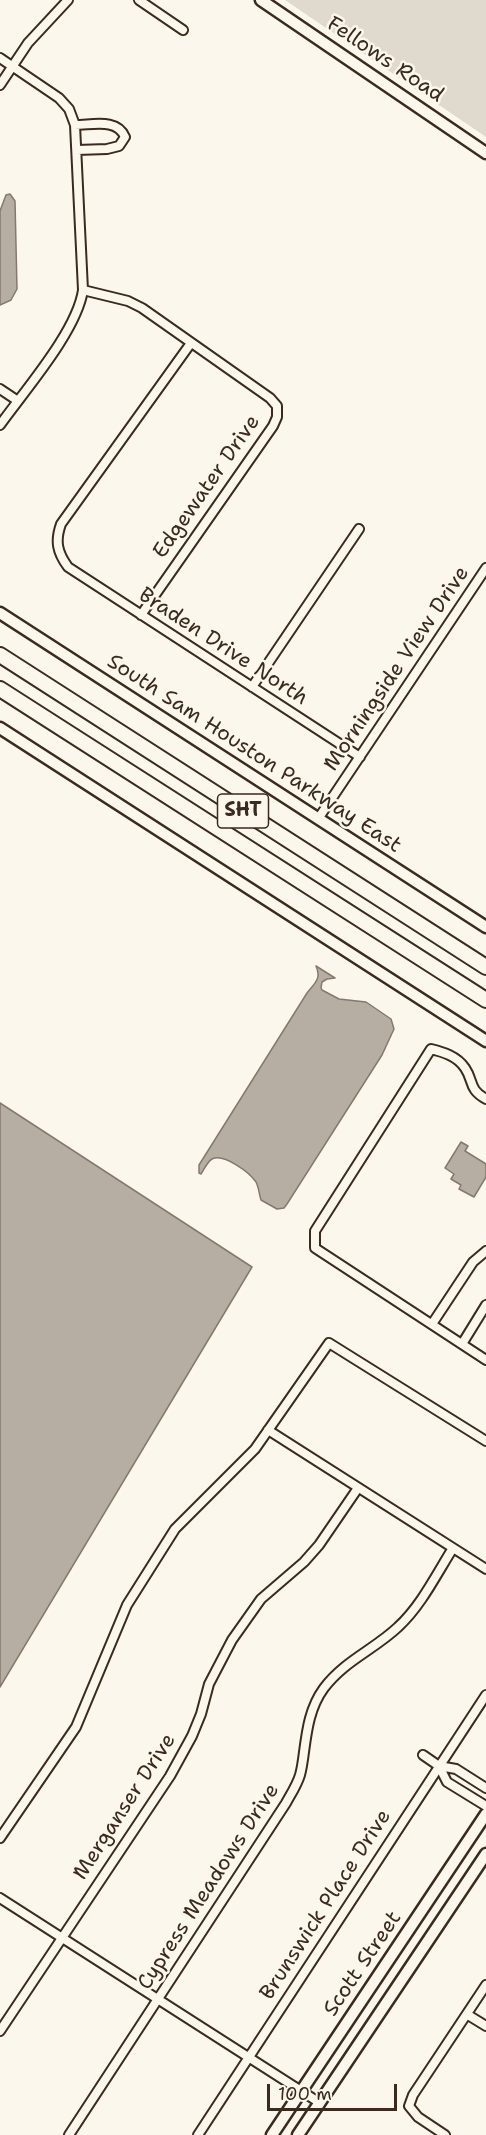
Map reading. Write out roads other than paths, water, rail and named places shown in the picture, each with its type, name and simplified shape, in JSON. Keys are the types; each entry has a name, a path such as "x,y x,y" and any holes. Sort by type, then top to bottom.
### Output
{"highway":[{"name":"SHT","path":"0,655 486,967"},
{"name":"SHT","path":"0,688 485,999"}],"main road":[{"name":"Fellows Road","path":"261,0 486,153"},
{"name":"South Sam Houston Parkway East","path":"0,613 486,927"},
{"path":"2,733 486,1041"},
{"name":"Scott Street","path":"272,2135 486,1814"},
{"name":"Scott Street","path":"298,2135 486,1854"}],"street":[{"path":"0,85 28,43 68,0"},
{"path":"139,0 183,30"},
{"path":"0,58 59,98 69,109 75,125 83,290 77,313 66,333 0,425"},
{"path":"75,125 114,124 122,130 125,137 119,146 107,149 77,150"},
{"path":"83,290 128,301 142,308 191,344"},
{"name":"Braden Drive North","path":"191,344 61,524 57,536 57,548 68,567 360,757"},
{"name":"Edgewater Drive","path":"141,615 267,436 277,417 277,406 270,398 191,344"},
{"path":"0,390 18,401"},
{"path":"252,687 359,529"},
{"name":"Morningside View Drive","path":"318,819 486,568"},
{"path":"486,1099 471,1087 464,1067 448,1053 431,1049 315,1231 315,1248 486,1360"},
{"path":"432,1324 472,1262 486,1251"},
{"path":"462,1344 486,1305"},
{"path":"0,1838 76,1727 127,1605 174,1529 255,1449 329,1343 486,1441"},
{"path":"268,1430 486,1569"},
{"name":"Merganser Drive","path":"0,2031 170,1776 192,1736 209,1684 232,1640 261,1599 304,1562 319,1545 358,1488"},
{"name":"Cypress Meadows Drive","path":"69,2135 296,1786 301,1773 308,1725 314,1705 324,1688 350,1661 400,1626 453,1548"},
{"name":"Brunswick Place Drive","path":"198,2135 486,1695"},
{"path":"423,1755 439,1766 456,1769 486,1788"},
{"path":"439,1766 447,1782 486,1806"},
{"path":"0,1898 320,2103"},
{"path":"445,2135 418,2117 409,2106 413,2095 486,1985"},
{"path":"468,2014 486,2026"}]}
